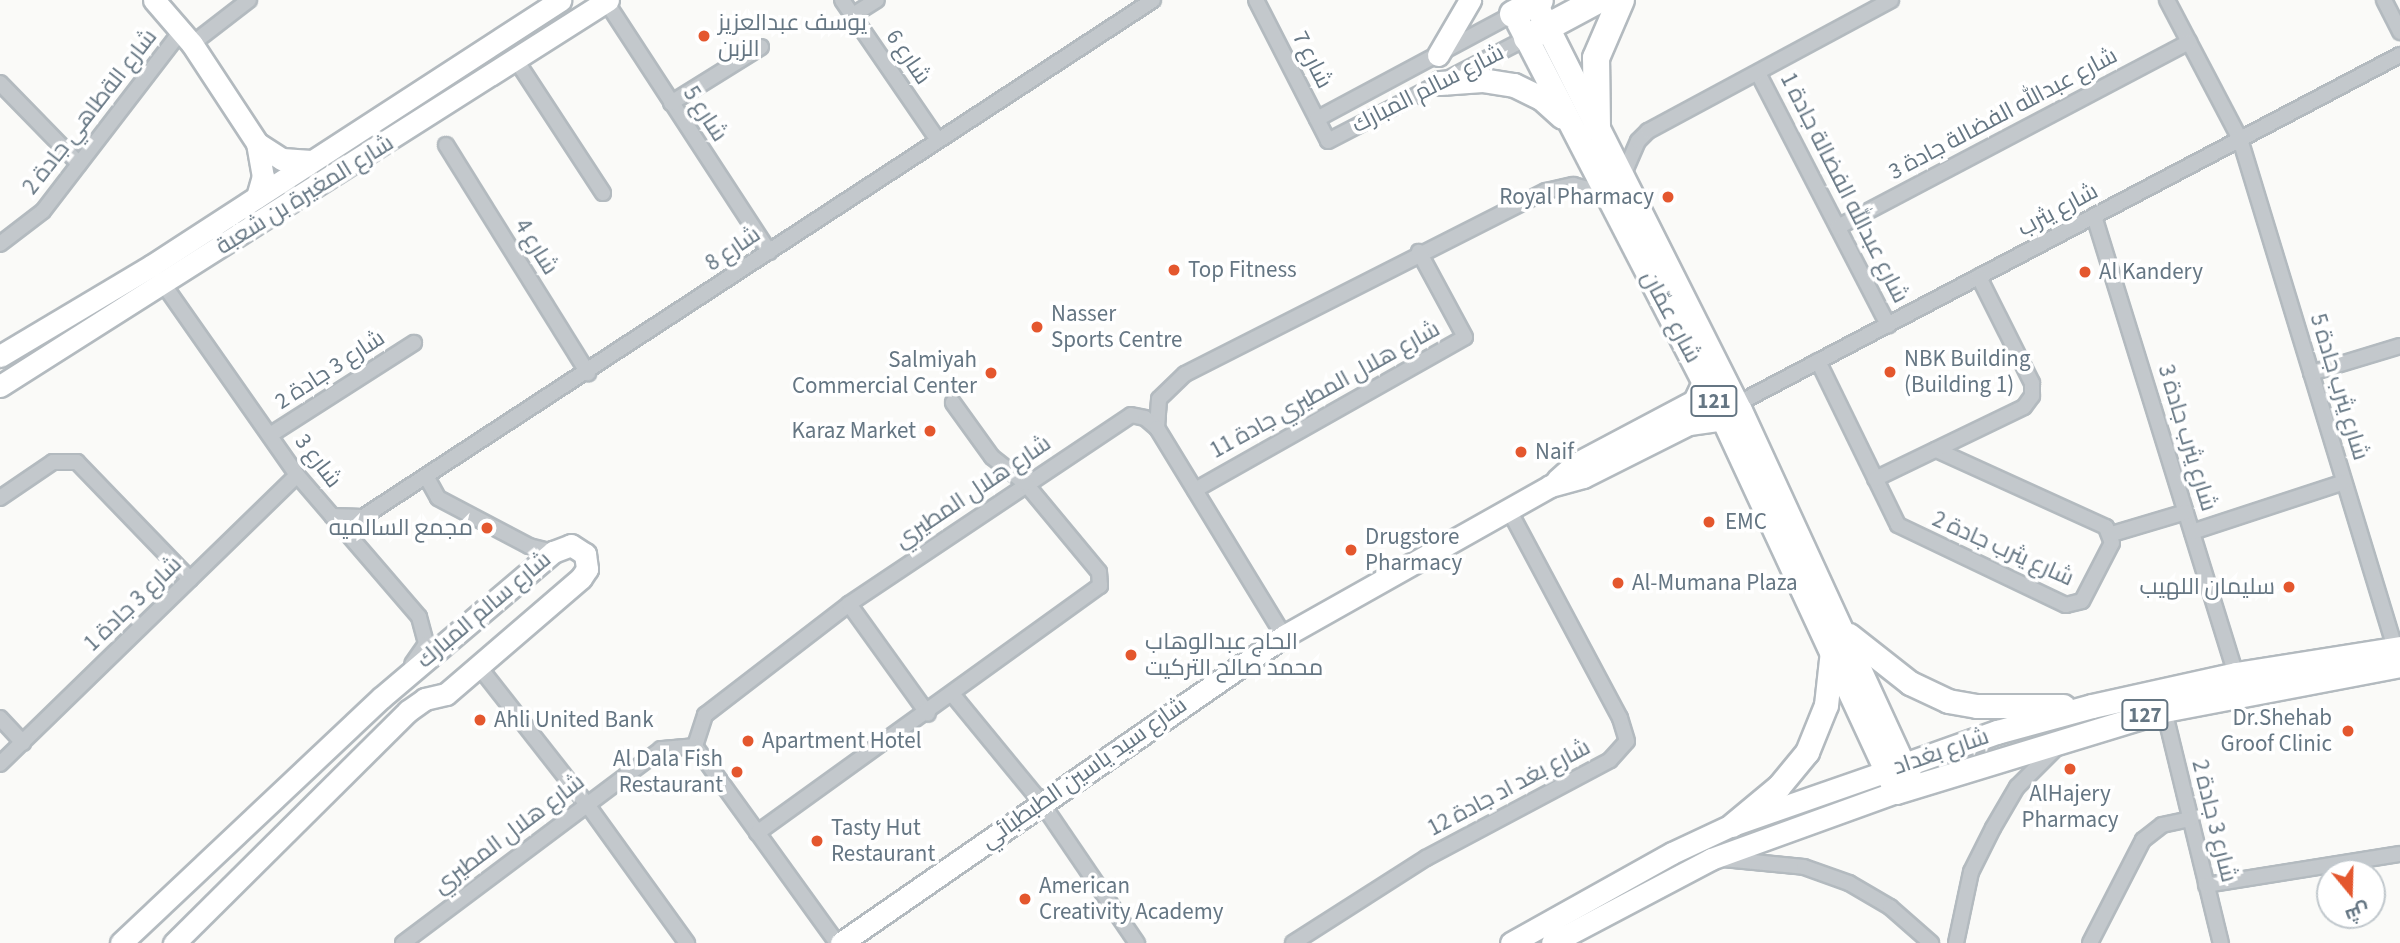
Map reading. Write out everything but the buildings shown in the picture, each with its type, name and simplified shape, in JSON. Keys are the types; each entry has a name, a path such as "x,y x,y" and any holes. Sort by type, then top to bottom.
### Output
{"highway":[{"path":"1537,32 1598,0"},
{"path":"1585,128 1596,58 1621,0"}],"main road":[{"name":"شارع عمّان","path":"1525,3 1614,186 1730,411 1838,639 1900,779"},
{"path":"1432,87 1482,80 1514,85 1542,98 1585,128"},
{"name":"شارع عمّان","path":"1614,186 1704,380 1730,411"},
{"path":"1732,825 1773,792 1807,752 1826,705 1838,639 1910,683 1948,701 1977,706 2092,706"},
{"name":"شارع بغداد","path":"1900,779 1997,732 2092,706 2236,674 2398,654"},
{"name":"شارع بغداد","path":"1900,779 2164,710 2398,654"}],"street":[{"path":"154,0 187,38 257,144 263,176 257,197"},
{"name":"شارع الةطاهي جادة 2","path":"0,244 36,219 79,164 187,38 249,0"},
{"name":"شارع المغيرة بن شعبة","path":"0,356 151,265 560,0"},
{"name":"شارع المغيرة بن شعبة","path":"0,386 607,0"},
{"name":"شارع 5","path":"607,0 769,252"},
{"name":"شارع 6","path":"842,0 937,139"},
{"path":"853,15 877,0"},
{"name":"شارع 8","path":"332,516 363,516 426,477 588,373 937,139 1153,0"},
{"name":"شارع 7","path":"1256,0 1328,141"},
{"path":"1438,55 1470,0"},
{"path":"1284,636 1157,428 1159,400 1185,374 1419,252 1562,185 1614,186 1638,141 1670,119 1891,0"},
{"name":"شارع يثرب جادة 5","path":"2167,0 2240,139 2398,654"},
{"path":"2384,0 2400,32"},
{"name":"شارع سالم المبارك","path":"1317,120 1438,55 1525,3"},
{"name":"شارع سالم المبارك","path":"1328,141 1537,32"},
{"name":"شارع عبدالله الفضالة جادة 3","path":"1838,227 2189,42"},
{"path":"671,103 761,47"},
{"name":"شارع يثرب","path":"1730,411 1818,361 2400,55"},
{"path":"516,60 603,193"},
{"path":"1410,69 1427,73 1432,87"},
{"name":"شارع عبدالله الفضالة جادة 1","path":"1758,73 1888,324"},
{"path":"0,83 79,164"},
{"path":"257,144 282,159 311,161"},
{"name":"شارع 4","path":"446,145 588,373"},
{"name":"شارع يثرب جادة 3","path":"2094,216 2236,674"},
{"name":"شارع هلال المطيري جادة 11","path":"1195,490 1465,337 1419,252"},
{"name":"شارع 3","path":"151,265 297,475 419,617 425,631 426,644 402,680"},
{"path":"1875,479 2024,407 2032,396 2032,383 1979,277"},
{"name":"شارع 3 جادة 2","path":"270,435 414,343"},
{"path":"2311,373 2400,346"},
{"name":"شارع يثرب جادة 2","path":"1818,361 1898,524 2066,605 2082,601 2112,543 2112,534"},
{"name":"شارع سيد ياسين الطبطبائي","path":"1550,486 1575,464 1694,401 1704,380"},
{"path":"757,833 953,695 1100,586 1099,572 1025,483 992,457 953,403"},
{"name":"شارع سيد ياسين الطبطبائي","path":"839,943 1284,636 1550,486 1583,477 1689,424 1730,411"},
{"name":"شارع هلال المطيري","path":"407,942 586,803 661,749 695,746 705,715 849,604 1025,483 1125,417 1137,414 1157,428"},
{"path":"1936,450 2106,527 2112,534 2186,512"},
{"path":"0,498 53,462 77,462 190,579"},
{"name":"شارع 3 جادة 1","path":"0,764 297,475"},
{"path":"426,477 439,498 529,546 553,552"},
{"path":"2192,532 2344,482"},
{"name":"شارع بغد اد جادة 12","path":"1293,943 1426,858 1610,760 1627,741 1620,718 1508,508"},
{"name":"شارع سالم المبارك","path":"121,943 402,680 553,552 564,546 579,548 587,561 584,574 480,668 446,694 425,699 408,711 174,943"},
{"path":"849,604 928,713"},
{"path":"480,668 586,803 687,943"},
{"path":"953,695 1041,802 1137,943"},
{"name":"شارع 3 جادة 2","path":"2164,710 2221,943"},
{"path":"0,718 23,743"},
{"path":"1956,943 1970,872 1993,828 2017,787 2068,737"},
{"path":"695,746 839,943"},
{"name":"شارع بغداد","path":"1511,943 1672,853 1732,825 1900,779"},
{"name":"شارع بغداد","path":"1552,943 1711,859 1900,779"},
{"path":"2090,943 2143,841 2162,825 2191,819"},
{"path":"2206,885 2400,854"},
{"path":"1711,859 1758,859 1804,867 1849,883 1890,907 1931,943"}],"place":[{"name":"يوسف عبدالعزيز الزبن","path":"704,36"},
{"name":"Royal Pharmacy","path":"1668,197"},
{"name":"Top Fitness","path":"1174,270"},
{"name":"Al Kandery","path":"2085,272"},
{"name":"Nasser Sports Centre","path":"1037,327"},
{"name":"NBK Building (Building 1)","path":"1890,372"},
{"name":"Salmiyah Commercial Center","path":"991,373"},
{"name":"Karaz Market","path":"930,431"},
{"name":"Naif","path":"1521,452"},
{"name":"EMC","path":"1709,522"},
{"name":"مجمع السالميه","path":"487,528"},
{"name":"Drugstore Pharmacy","path":"1351,550"},
{"name":"Al-Mumana Plaza","path":"1618,583"},
{"name":"سليمان اللهيب","path":"2289,587"},
{"name":"الحاج عبدالوهاب محمد صالح التركيت","path":"1131,655"},
{"name":"Ahli United Bank","path":"480,720"},
{"name":"Dr.Shehab Groof Clinic","path":"2348,731"},
{"name":"Apartment Hotel","path":"748,741"},
{"name":"AlHajery Pharmacy","path":"2070,769"},
{"name":"Al Dala Fish Restaurant","path":"737,772"},
{"name":"Tasty Hut Restaurant","path":"817,841"},
{"name":"American Creativity Academy","path":"1025,899"}]}
